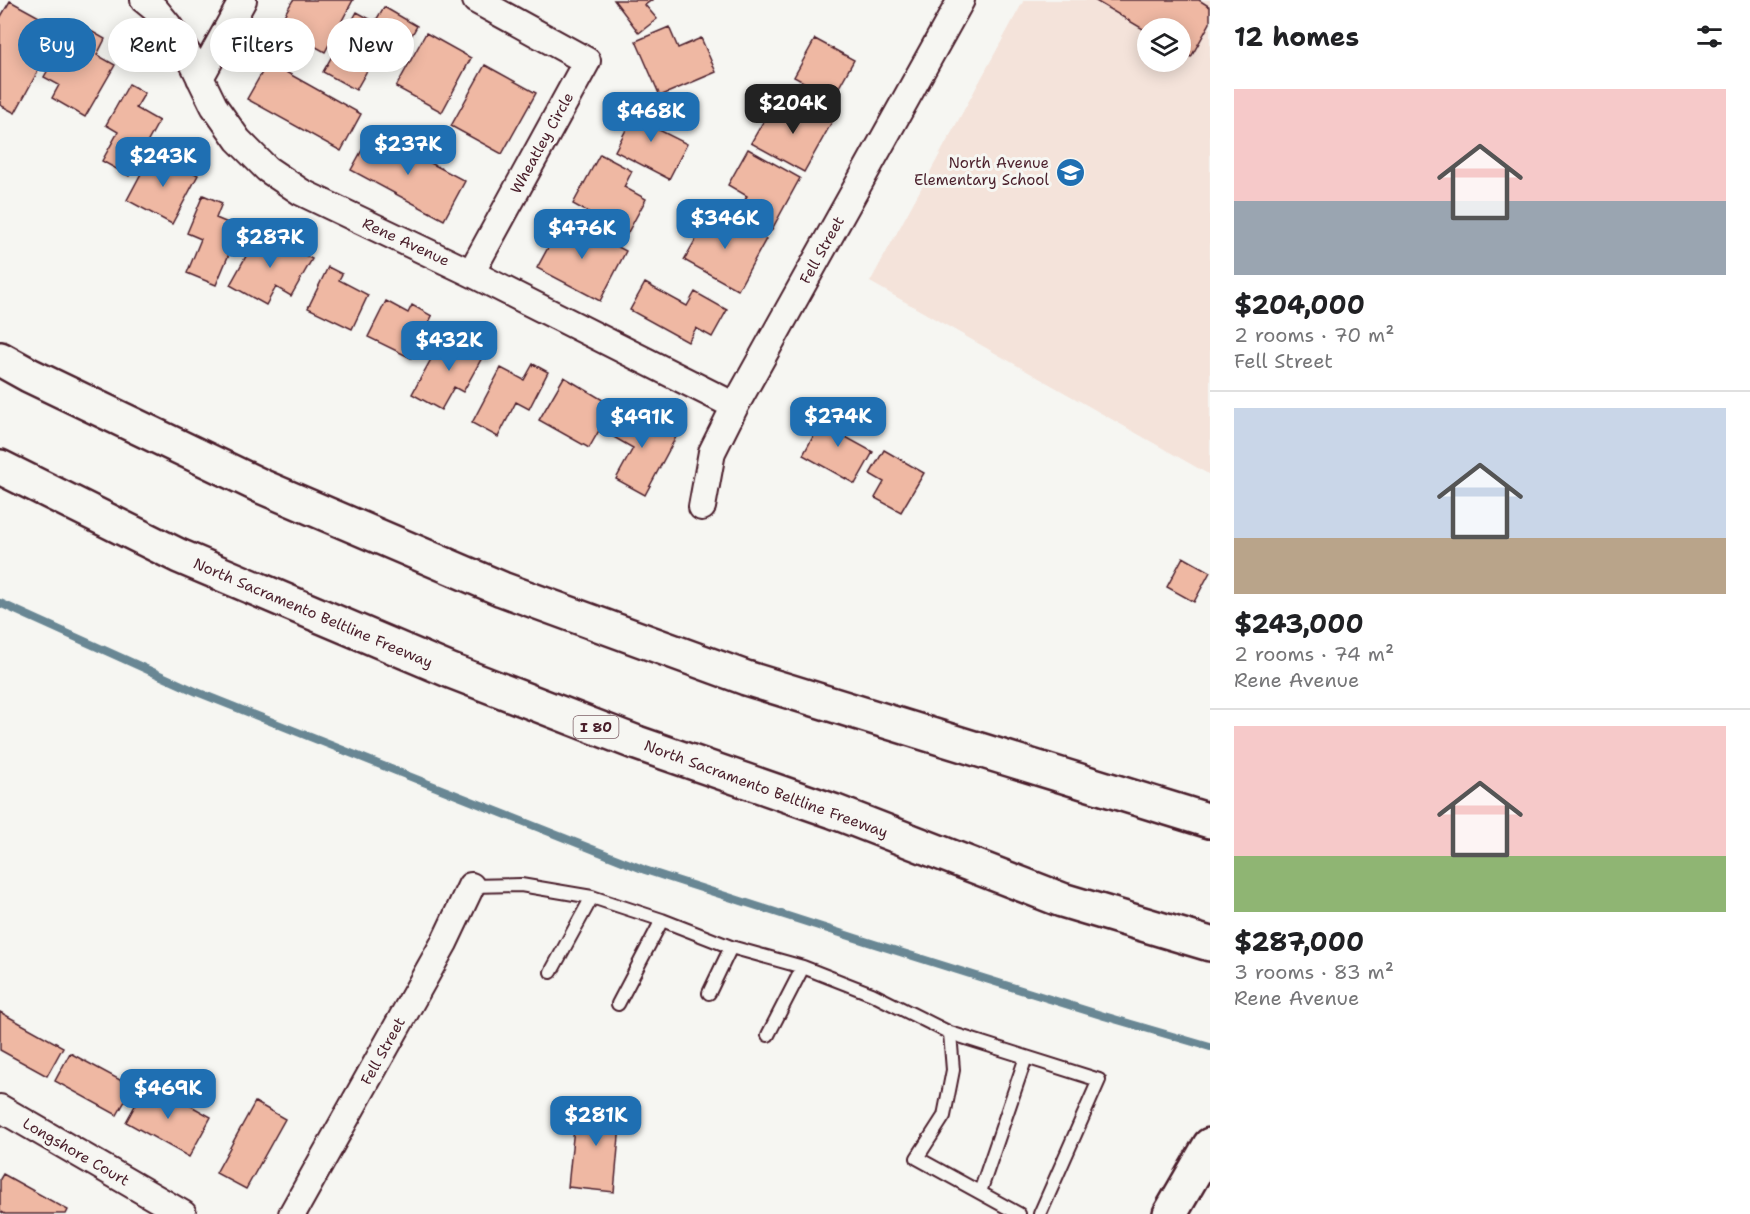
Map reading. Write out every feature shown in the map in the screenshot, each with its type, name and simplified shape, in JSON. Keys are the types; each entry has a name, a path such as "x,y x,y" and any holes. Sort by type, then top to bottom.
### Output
{"main road":[{"path":"0,354 29,375"},
{"path":"0,359 263,488 502,589 746,678 1210,821"},
{"name":"North Sacramento Beltline Freeway","path":"0,467 179,556 451,671 637,743 833,811 1062,900 1210,944"},
{"path":"1170,1214 1210,1145"}],"street":[{"name":"Rene Avenue","path":"144,0 155,9 191,59 214,106 238,140 267,169 301,192 471,273 735,406"},
{"path":"200,78 243,0"},
{"name":"Wheatley Circle","path":"471,273 587,61 476,0"},
{"name":"Fell Street","path":"702,507 712,452 735,406 961,0"},
{"name":"Fell Street","path":"292,1214 444,942 471,886"},
{"name":"Longshore Court","path":"0,1107 183,1214"}],"lane":[{"path":"471,886 521,885 592,897 662,920 731,947 803,968 872,994 950,1033 1099,1080 1040,1214"},
{"path":"551,972 592,897"},
{"path":"618,1004 662,920"},
{"path":"709,993 731,947"},
{"path":"768,1035 803,968"},
{"path":"950,1033 953,1070 944,1116 917,1158 1019,1214"},
{"path":"980,1192 1026,1057"}],"shaded area":[{"name":"North Avenue Elementary School","path":"1024,0 1210,0 1210,475 870,282"}],"building":[{"path":"293,0 353,0 343,18 327,18 325,52 315,46 315,18 283,18"},
{"path":"614,0 652,0 645,5 657,19 639,33"},
{"path":"1094,0 1199,0 1210,7 1210,23 1191,57 1191,18 1137,18 1137,25"},
{"path":"10,1 41,18 18,18 18,72 37,72 15,113 0,105 0,18"},
{"path":"384,7 403,18 377,18"},
{"path":"357,12 368,18 354,18"},
{"path":"669,27 678,48 701,38 716,72 660,96 636,41"},
{"path":"426,33 471,58 442,112 396,87 404,72 414,72 414,55"},
{"path":"96,34 105,39 97,55 108,61 108,72 111,72 85,117 52,98 59,85 44,77 47,72 96,72"},
{"path":"815,39 854,60 833,98 794,77"},
{"path":"327,65 327,72 366,72 356,90 323,72"},
{"path":"485,65 536,93 502,154 451,126"},
{"path":"262,72 286,72 361,114 341,151 247,99"},
{"path":"129,84 145,93 136,108 159,121 129,176 102,161 118,132 106,125"},
{"path":"641,101 663,112 655,128 687,144 669,179 615,151"},
{"path":"798,101 833,120 804,172 751,143 771,108 789,118"},
{"path":"372,132 465,181 444,220 351,170"},
{"path":"748,149 800,178 771,231 738,213 747,196 728,185"},
{"path":"153,151 198,175 172,224 127,200"},
{"path":"600,154 632,171 624,187 646,199 627,234 573,204"},
{"path":"203,195 222,203 216,218 240,228 216,285 187,273 201,239 187,233"},
{"path":"713,209 766,239 738,290 684,260"},
{"path":"564,218 626,251 600,301 537,268"},
{"path":"260,231 312,259 291,296 276,287 266,305 230,285"},
{"path":"328,267 342,274 339,280 368,295 352,329 308,308"},
{"path":"645,283 687,306 695,292 727,310 712,337 696,328 688,342 630,310"},
{"path":"386,301 408,313 412,305 432,316 411,358 368,337"},
{"path":"471,335 489,345 463,392 454,387 441,410 412,394 441,341 461,353"},
{"path":"533,364 548,372 529,409 516,402 498,437 472,423 501,368 524,380"},
{"path":"564,377 613,406 589,448 539,420"},
{"path":"625,407 677,435 645,495 616,479 633,448 610,435"},
{"path":"829,408 851,420 842,435 873,452 855,484 803,455"},
{"path":"884,450 924,473 901,512 875,498 884,482 870,474"},
{"path":"1183,557 1210,572 1194,602 1167,587"},
{"path":"0,1012 63,1047 47,1076 0,1050"},
{"path":"70,1053 133,1087 117,1115 55,1081"},
{"path":"148,1082 211,1117 189,1157 126,1122"},
{"path":"585,1100 622,1103 614,1192 568,1187 575,1118 583,1119"},
{"path":"255,1102 285,1119 246,1189 216,1173"},
{"path":"3,1174 68,1210 66,1214 5,1214 0,1211 0,1179"}],"waterway":[{"path":"0,603 197,692 645,870 1104,1016 1210,1047"}],"place":[{"name":"North Avenue Elementary School","path":"1070,172"}]}
